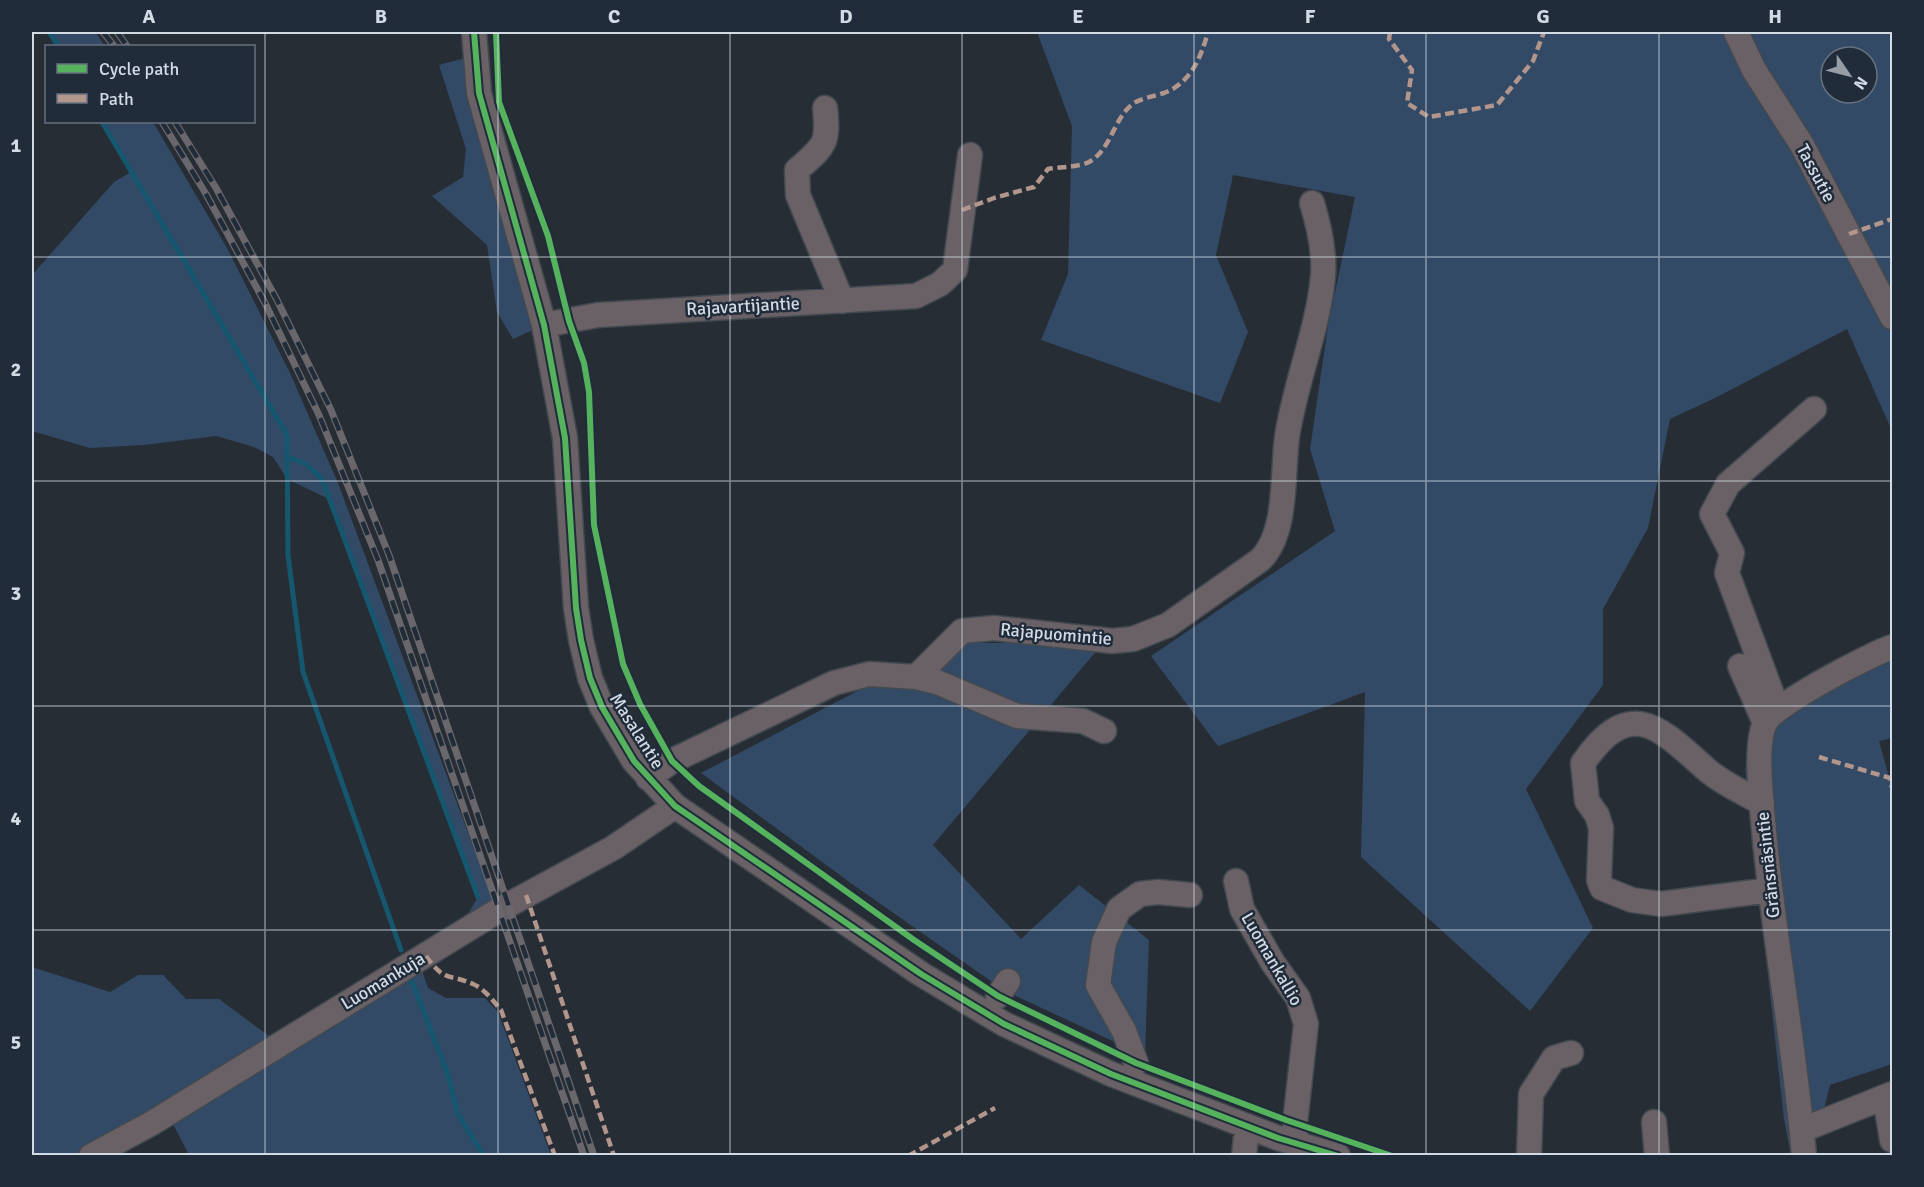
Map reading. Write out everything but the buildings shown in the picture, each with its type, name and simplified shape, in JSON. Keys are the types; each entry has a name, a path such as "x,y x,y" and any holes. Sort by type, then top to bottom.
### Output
{"street":[{"name":"Masalantie","path":"474,32 478,93 544,325 565,438 576,608 581,640 590,678 602,707 648,778 675,806 921,974 1004,1024 1111,1074 1247,1126 1338,1155"},
{"name":"Tassutie","path":"1736,32 1754,70 1802,145 1893,317"},
{"path":"825,108 828,136 818,152 797,170 798,195 842,301"},
{"name":"Rajavartijantie","path":"544,325 598,315 916,296 940,284 955,270 970,155"},
{"name":"Rajapuomintie","path":"916,677 962,632 994,628 1112,641 1133,639 1168,625 1266,554 1278,528 1287,436 1323,275 1320,231 1312,203"},
{"path":"1771,716 1727,573 1732,553 1712,514 1728,484 1814,409"},
{"path":"1771,716 1854,665 1893,646"},
{"path":"1740,666 1771,716"},
{"path":"648,778 672,761 834,683 869,674 916,677 937,682 1017,716 1083,721 1104,730"},
{"name":"Gränsnäsintie","path":"1771,716 1760,782 1770,891 1804,1155"},
{"path":"1762,803 1708,771 1682,744 1643,723 1625,723 1593,748 1583,762 1587,801 1597,815 1601,828 1599,880 1602,888 1632,900 1661,904 1770,891"},
{"name":"Luomankuja","path":"91,1155 152,1123 499,910 613,848 675,806"},
{"name":"Luomankallio","path":"1236,881 1242,909 1298,998 1306,1024 1295,1123 1296,1143"},
{"path":"1136,1064 1124,1031 1098,985 1104,942 1119,909 1140,894 1158,892 1190,896"},
{"path":"1529,1155 1531,1094 1554,1058 1571,1053"},
{"path":"1802,1130 1889,1096 1893,1140"},
{"path":"1654,1122 1657,1155"},
{"path":"1244,1155 1247,1126"}],"shaded area":[{"path":"49,32 95,32 104,45 57,45"},
{"path":"1037,32 1892,32 1892,431 1847,329 1670,419 1648,528 1603,609 1603,685 1526,789 1593,928 1530,1011 1361,857 1365,692 1218,746 1151,656 1335,531 1310,449 1328,326 1355,197 1233,175 1216,255 1248,332 1220,403 1041,340 1068,274 1072,126"},
{"path":"476,55 544,325 513,339 497,312 487,245 432,196 463,177 466,149 439,65"},
{"path":"103,123 154,123 227,248 290,373 338,483 495,905 466,917 478,897 329,499 287,479 273,457 254,447 216,436 144,445 90,448 32,431 32,275 114,182 131,172"},
{"path":"949,643 1103,643 933,845 1021,939 1079,885 1149,940 1145,1056 1005,991 852,884 701,773"},
{"path":"1892,650 1892,738 1879,741 1892,788 1892,1064 1830,1085 1814,1149 1816,1155 1791,1155 1784,1119 1745,768 1761,743 1763,705"},
{"path":"32,967 110,992 138,975 163,975 186,999 219,999 269,1036 131,1125 74,1155 32,1155"},
{"path":"422,970 428,988 446,998 485,998 498,1012 551,1155 189,1155 172,1122"}],"waterway":[{"path":"49,32 57,45"},
{"path":"103,123 287,435 288,555 303,672 401,950"},
{"path":"288,457 306,464 322,479 478,897"},
{"path":"411,979 447,1072 458,1114 484,1156"}],"railway":[{"path":"103,32 113,45"},
{"path":"117,32 126,45"},
{"path":"163,123 206,194 266,305 319,415 378,560 584,1156"},
{"path":"176,123 216,188 277,300 331,410 389,555 594,1156"}],"marked path":[{"path":"962,210 1034,187 1048,169 1089,162 1103,149 1127,109 1145,98 1173,89 1188,76 1198,60 1208,32"},
{"path":"1390,32 1389,39 1412,70 1407,103 1429,117 1497,105 1533,61 1544,32"},
{"path":"1849,234 1892,219"},
{"path":"1819,757 1890,778 1892,788"},
{"path":"526,895 614,1156"},
{"path":"426,956 432,965 443,974 481,989 501,1010 555,1156"},
{"path":"908,1156 995,1108"}],"cycle path":[{"path":"474,32 479,93 544,325 565,438 576,608 581,640 590,678 602,707 634,761 675,806 921,974 1004,1024 1111,1074 1278,1138 1338,1156"},
{"path":"496,32 499,102 548,236 569,321 584,363 589,392 594,525 623,664 640,704 672,761 699,786 914,940 998,996 1136,1063 1286,1120 1392,1156"}]}
